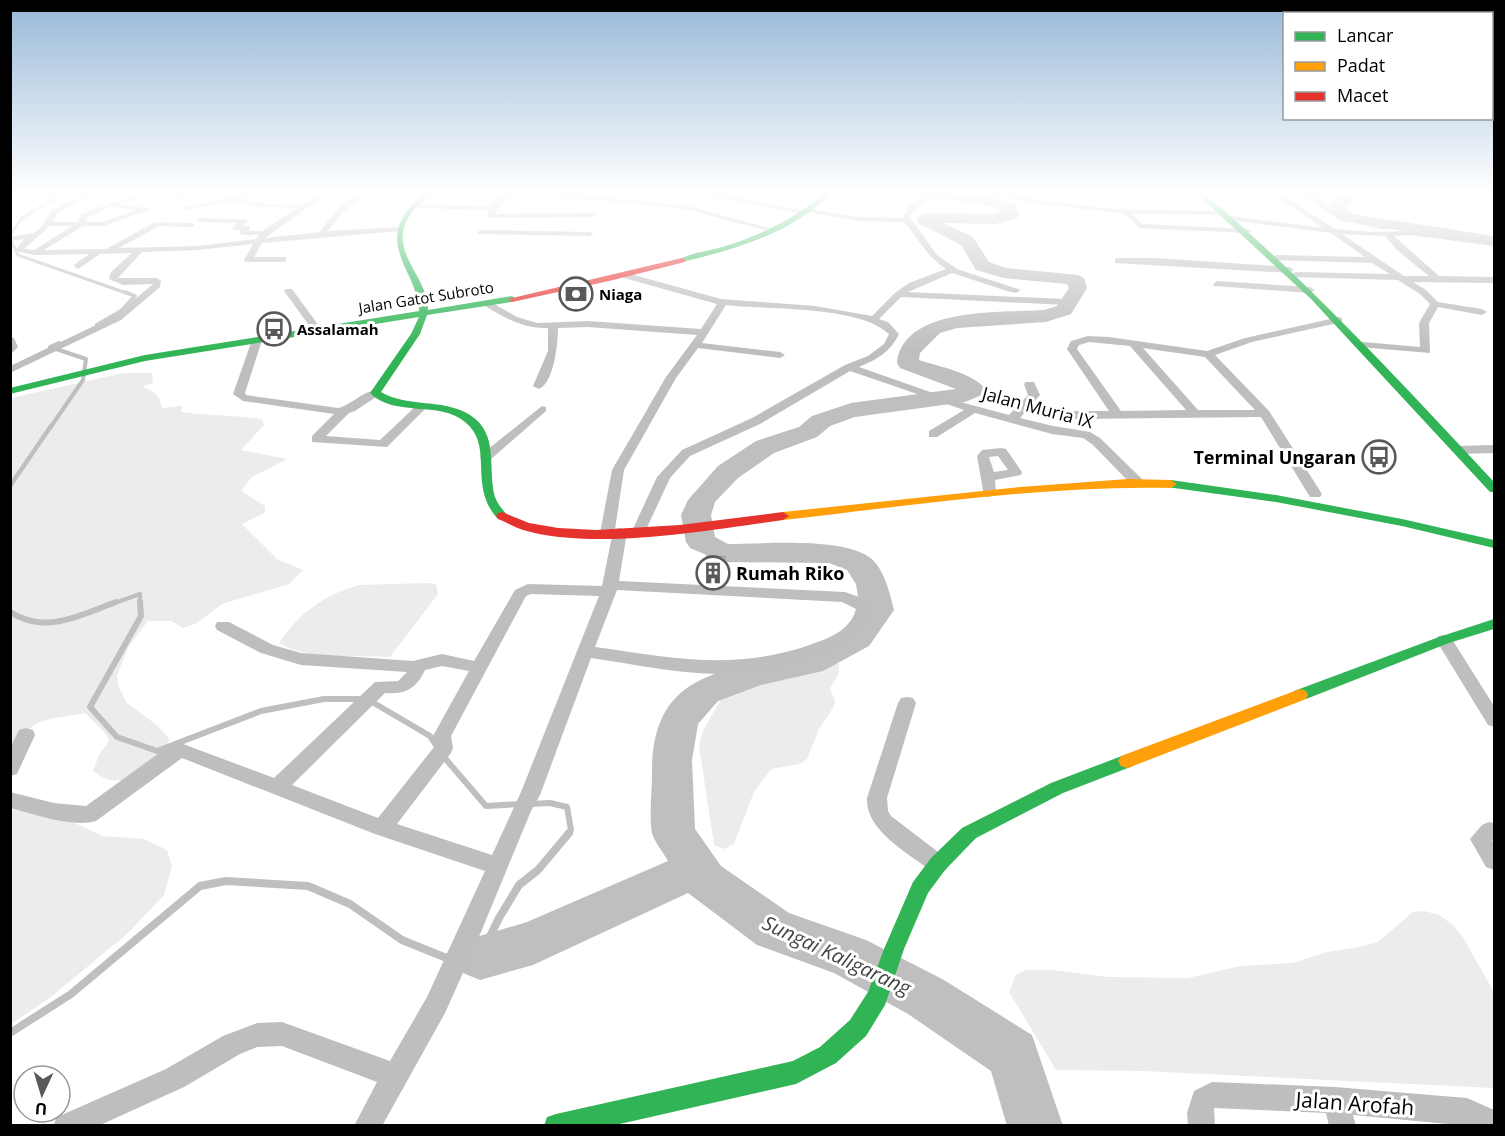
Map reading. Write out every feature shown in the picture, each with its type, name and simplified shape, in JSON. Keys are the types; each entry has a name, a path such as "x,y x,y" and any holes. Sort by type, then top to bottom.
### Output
{"main road":[{"path":"399,244 399,249 421,294 425,312 419,328 377,386 375,393 384,400 468,418 482,438 491,500 495,512 501,519 512,525 537,530 639,531 989,493 1138,483 1212,487 1251,493 1402,522 1494,544"},
{"name":"Jalan Gatot Subroto","path":"93,367 425,312 618,273 721,244"},
{"name":"Jalan Gatot Subroto","path":"10,386 160,350 314,326 488,304 627,276 738,244"},
{"path":"1262,244 1363,345 1494,489"},
{"name":"Jalan Gatot Subroto","path":"10,392 69,373"},
{"path":"556,1125 796,1072 828,1054 858,1028 877,998 894,949 920,888 938,864 969,833 1057,788 1444,640 1492,628"}],"street":[{"path":"23,244 19,251 49,254 207,248 226,244"},
{"path":"35,254 50,244"},
{"path":"78,266 117,244"},
{"path":"258,244 249,260 283,259"},
{"path":"926,244 932,255 953,271"},
{"path":"1350,244 1435,304 1482,312"},
{"path":"1397,244 1437,279"},
{"path":"10,370 118,318 157,285 157,281 123,282 113,279 114,274 139,251"},
{"path":"1277,258 1373,260"},
{"path":"1118,261 1155,261 1401,278 1494,280"},
{"path":"875,318 898,294 923,279 953,271 963,272 992,285 1046,292"},
{"path":"627,276 723,302 791,307 875,318 893,331 892,340 882,352 849,367 756,421 686,453 664,477 639,531"},
{"path":"1217,284 1310,290"},
{"path":"289,291 314,326"},
{"path":"898,294 1065,302"},
{"path":"367,1125 436,1005 465,945 587,652 610,588 618,470 638,431 671,378 696,345 723,302"},
{"path":"488,304 522,323 553,327 588,324 703,332"},
{"path":"1363,345 1426,351 1422,332 1423,323 1435,304"},
{"path":"1455,309 1462,322"},
{"path":"1118,415 1072,346 1088,339 1208,354 1257,337 1339,320"},
{"path":"538,386 553,351 553,327"},
{"path":"10,340 13,347 10,352"},
{"path":"257,340 250,356 240,397 296,406 345,410"},
{"path":"1133,343 1195,414"},
{"path":"696,345 780,355"},
{"path":"1208,354 1265,413 1315,494"},
{"name":"Jalan Muria IX","path":"849,367 973,409 1052,430 1086,435 1096,441 1138,483"},
{"path":"1013,418 1034,395 1030,384"},
{"path":"375,393 345,410 316,439 383,444 421,407"},
{"path":"486,457 542,409"},
{"path":"933,434 973,409"},
{"path":"1076,415 1265,413"},
{"path":"1458,450 1494,449"},
{"path":"988,477 989,493"},
{"path":"382,828 440,753 442,736 517,597 524,591 610,588 844,597 864,608 863,621 852,633 836,643 743,668 719,668 587,652"},
{"path":"223,626 267,649 286,656 312,660 418,666 442,660 480,668"},
{"path":"1444,640 1494,720"},
{"path":"277,787 381,686 402,688 416,673 418,666"},
{"path":"907,704 877,798 876,808 878,816 884,822 938,864"},
{"path":"10,769 26,735"},
{"path":"10,800 54,811 89,815 173,753 179,751 382,828 497,866"},
{"path":"1494,831 1489,831 1480,839 1494,861"},
{"path":"66,1125 175,1078 232,1045 257,1035 282,1034 395,1076"},
{"name":"Jalan Arofah","path":"1202,1125 1200,1113 1203,1100 1212,1095 1335,1100 1467,1111 1494,1123"},
{"path":"1335,1100 1343,1125"}],"shaded area":[{"path":"123,373 152,373 153,383 142,387 156,394 162,408 182,406 181,412 262,419 264,425 241,450 287,459 252,477 241,491 265,506 265,513 242,524 277,559 303,570 289,584 222,604 197,623 183,628 171,621 148,621 129,646 117,675 119,688 127,703 158,726 170,740 146,767 126,779 116,780 105,778 93,771 99,755 109,741 106,734 85,713 42,721 34,725 26,731 11,751 11,398"},
{"path":"436,584 438,594 390,657 333,656 303,652 279,643 304,614 323,600 345,589 358,585"},
{"path":"837,660 839,671 830,688 835,701 833,708 819,729 807,759 800,764 771,769 754,792 734,844 724,849 714,845 699,746 703,731 723,695 784,672"},
{"path":"10,809 68,820 103,836 144,839 167,850 172,866 164,895 128,933 51,997 11,1024"},
{"path":"1424,911 1439,915 1453,925 1462,936 1494,992 1494,1088 1143,1071 1056,1070 1009,992 1016,975 1026,970 1052,970 1108,977 1188,978 1240,966 1293,963 1327,952 1378,942 1413,912"}],"building":[{"name":"Rumah Riko","path":"707,556 725,557 720,579 700,578"}],"waterway":[{"path":"13,244 18,255 129,294"},
{"name":"Sungai Kaligarang","path":"698,869 674,833 672,760 680,720 705,692 754,674 810,662 857,638 877,610 872,584 859,564 833,554 723,553 701,542 696,515 702,500 728,472 765,447 808,432 821,421 851,410 965,395 974,390 963,383 908,363 909,351 933,329 955,322 1046,316 1064,310 1078,288 1077,282 1071,279 1004,273 982,266 969,244"},
{"path":"97,325 121,311 135,296 125,292"},
{"path":"50,428 83,380 86,359 50,347 59,343"},
{"path":"10,486 51,426"},
{"path":"112,604 140,594 140,602"},
{"path":"10,612 23,619 50,622 76,617 116,602"},
{"path":"140,602 141,616 90,707 117,737 157,751 261,711 324,699 367,699 430,736 436,745"},
{"path":"443,756 486,806 521,804"},
{"path":"530,804 550,803 567,807 571,830 567,834"},
{"path":"465,957 480,957 499,918 519,885 538,870 569,833"},
{"path":"480,957 533,943 698,869"},
{"name":"Sungai Kaligarang","path":"698,869 705,880 774,930 849,956 926,997 1013,1054 1035,1126"},
{"path":"10,1033 71,994 200,886 226,881 308,886 350,904 402,940 444,957 450,957"}],"traffic: fast":[{"path":"400,244 401,253 420,291 423,319 409,344 375,393 400,404 443,409 468,418 478,428 483,438 490,497 494,508 502,516"},
{"path":"682,260 740,244"},
{"path":"1258,244 1351,335 1494,489"},
{"path":"10,391 145,358 512,299"},
{"path":"1171,484 1276,498 1494,544"},
{"path":"1300,695 1444,640 1494,624"},
{"path":"556,1126 796,1072 828,1055 858,1028 877,998 894,949 920,888 938,864 969,833 1057,788 1127,761"}],"traffic: slow":[{"path":"783,516 1020,491 1128,483 1171,484"},
{"path":"1127,761 1300,695"}],"traffic: jam":[{"path":"512,299 609,279 682,260"},
{"path":"502,516 526,527 596,534 680,529 783,516"}],"place":[{"name":"Niaga","path":"576,294"},
{"name":"Assalamah","path":"274,329"},
{"name":"Terminal Ungaran","path":"1379,457"},
{"name":"Rumah Riko","path":"713,573"}]}
